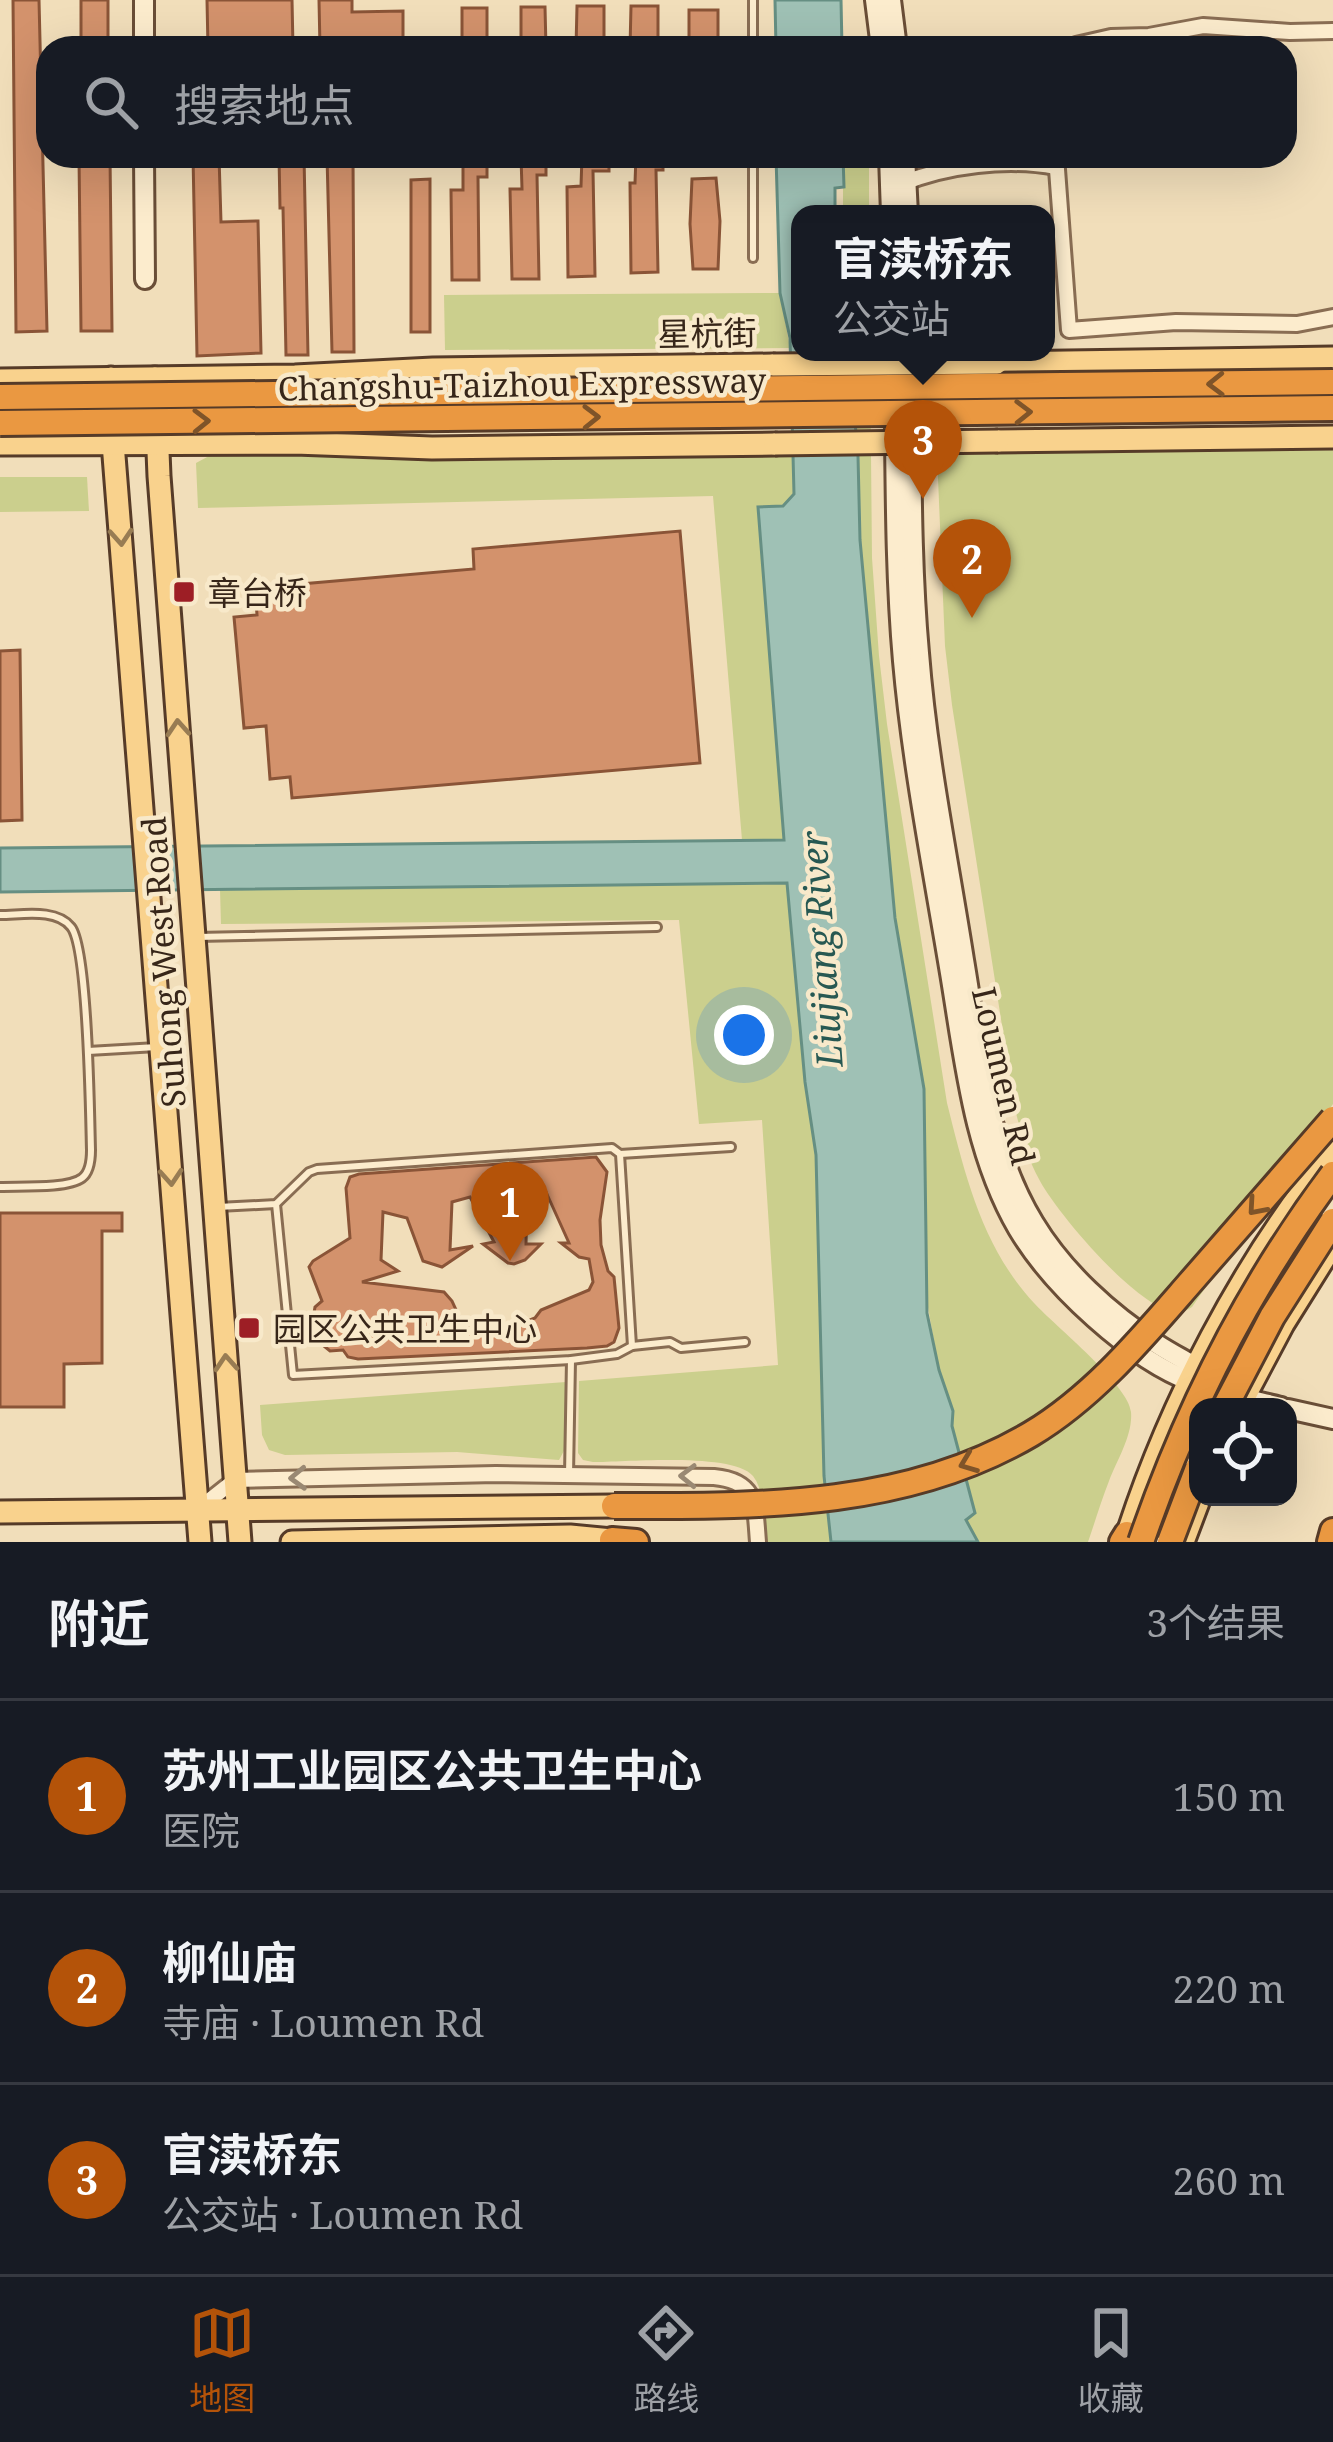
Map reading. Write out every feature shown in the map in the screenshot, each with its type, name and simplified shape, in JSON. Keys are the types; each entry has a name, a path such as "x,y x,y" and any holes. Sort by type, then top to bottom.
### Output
{"highway":[{"name":"Changshu-Taizhou Expressway","path":"0,398 1333,382"},
{"name":"Changshu-Taizhou Expressway","path":"0,423 1333,408"},
{"path":"614,1506 814,1502 924,1479 1023,1438 1075,1401 1131,1348 1333,1119"},
{"path":"1129,1540 1222,1351 1274,1260 1333,1174"},
{"path":"1238,1398 1272,1317 1333,1221"},
{"path":"1170,1542 1189,1492"},
{"path":"1330,1542 1333,1532"}],"main road":[{"path":"144,0 144,36"},
{"path":"875,0 880,36"},
{"path":"891,0 896,36"},
{"path":"144,168 145,279"},
{"path":"893,168 905,205"},
{"path":"894,205 903,168"},
{"name":"星杭街","path":"0,380 443,369 1333,358"},
{"name":"Loumen Rd","path":"894,361 903,662 939,908 979,1130 1005,1203 1039,1258 1113,1332 1144,1355 1194,1375"},
{"name":"Loumen Rd","path":"910,361 919,660 994,1126 1020,1197 1052,1248 1123,1319 1227,1398"},
{"name":"Suhong West Road","path":"111,378 200,1542"},
{"name":"Suhong West Road","path":"155,378 240,1542"},
{"path":"0,444 295,443 441,448 1333,437"},
{"path":"1129,1540 1144,1486 1194,1375 1261,1252 1333,1151"},
{"path":"1240,1398 1333,1244"},
{"path":"1297,1411 1333,1419"},
{"path":"0,1512 614,1506"},
{"path":"1183,1542 1197,1506"},
{"path":"292,1542 570,1536 624,1541"}],"street":[{"path":"1149,36 1203,26 1333,31"},
{"path":"899,186 959,168"},
{"path":"1056,168 1069,330 1176,322 1297,324 1333,317"},
{"path":"197,1510 235,1480 369,1475 729,1478 742,1484 754,1502 758,1542"}],"lane":[{"path":"753,0 753,36"},
{"path":"753,168 753,258"},
{"path":"0,915 59,918 72,928 79,945 88,1051 90,1165 82,1178 68,1183 0,1187"},
{"path":"194,937 657,928"},
{"path":"88,1051 161,1047"},
{"path":"214,1207 276,1204 317,1169 612,1148 620,1154 730,1147"},
{"path":"620,1154 632,1346"},
{"path":"276,1204 292,1376 571,1360 670,1342 681,1348 746,1342"},
{"path":"568,1475 571,1360"}],"green space":[{"path":"843,168 869,168 869,205 843,205"},
{"path":"780,293 790,348 445,350 444,295"},
{"path":"850,361 870,361 872,558 879,656 947,1103 978,1209 1001,1258 1034,1303 1118,1387 1131,1412 1127,1438 1088,1542 978,1542 966,1520 953,1411 939,1370 925,1290 924,1089 895,918 860,540"},
{"path":"1333,450 1333,1104 1192,1307 1175,1312 1140,1294 1081,1236 1040,1181 1022,1136 952,705 937,454"},
{"path":"209,456 793,456 794,494 783,506 758,508 784,840 742,840 713,496 198,508 196,463"},
{"path":"0,477 87,477 89,511 0,512"},
{"path":"788,883 816,1155 824,1476 831,1542 764,1542 760,1491 753,1476 742,1469 702,1461 593,1462 578,1453 579,1381 778,1365 762,1120 699,1124 679,920 221,924 220,889"},
{"path":"566,1382 565,1449 559,1460 457,1452 285,1455 269,1450 262,1435 260,1405"}],"water":[{"path":"775,0 841,0 842,36 776,36"},
{"name":"Liujiang River","path":"776,168 843,168 844,187 835,188 835,205 791,205 791,361 850,361 860,540 895,918 924,1089 927,1313 975,1513 966,1520 978,1542 831,1542 824,1476 816,1155 787,883 0,892 0,848 784,840 758,507 783,506 794,494 790,338 780,293"}],"building":[{"path":"13,0 39,0 36,168 43,168 47,331 16,332"},
{"path":"81,0 108,0 108,36 81,36"},
{"path":"207,0 292,0 293,36 208,36"},
{"path":"319,0 352,0 352,12 403,11 403,36 320,36"},
{"path":"577,6 604,6 604,36 576,36"},
{"path":"631,6 658,6 658,36 630,36"},
{"path":"521,7 545,7 546,36 521,36"},
{"path":"462,8 487,8 487,36 462,36"},
{"path":"689,10 718,10 718,36 689,36"},
{"path":"79,168 110,168 112,331 81,331"},
{"path":"193,168 219,168 221,222 258,221 261,353 197,356"},
{"path":"279,168 304,168 308,355 286,355"},
{"path":"327,168 353,168 354,352 332,352"},
{"path":"463,168 487,168 487,177 478,177 479,280 452,280 451,190 463,190"},
{"path":"521,168 546,168 546,175 537,175 539,279 512,279 510,189 522,189"},
{"path":"582,168 609,168 593,171 595,276 568,277 567,187 581,186"},
{"path":"636,168 663,168 656,170 658,272 631,273 630,183 635,183"},
{"path":"716,178 718,269 693,269 692,179"},
{"path":"430,179 430,332 411,332 411,180"},
{"path":"680,531 700,763 292,798 290,777 270,779 266,726 244,728 234,617 257,615 255,588 474,569 473,549"},
{"path":"20,650 22,820 0,821 0,651"},
{"path":"596,1157 607,1172 601,1245 614,1277 619,1328 614,1342 587,1348 358,1359 343,1350 330,1351 313,1319 322,1301 309,1267 350,1238 346,1188 350,1177","holes":["546,1192 569,1243 561,1243 589,1259 593,1282 589,1290 501,1331 463,1325 444,1292 362,1282 398,1271 381,1260 383,1212 407,1218 423,1261 442,1267 473,1246 450,1250 452,1202 470,1197 494,1242 483,1244 514,1264 541,1244 526,1244 527,1198"]},
{"path":"0,1213 122,1213 122,1231 102,1231 102,1363 64,1364 64,1407 0,1407"}],"place":[{"name":"官渎桥东","path":"923,499"},
{"name":"章台桥","path":"184,592"},
{"name":"柳仙庙","path":"972,618"},
{"name":"苏州工业园区公共卫生中心","path":"510,1261"},
{"name":"园区公共卫生中心","path":"249,1328"}]}
